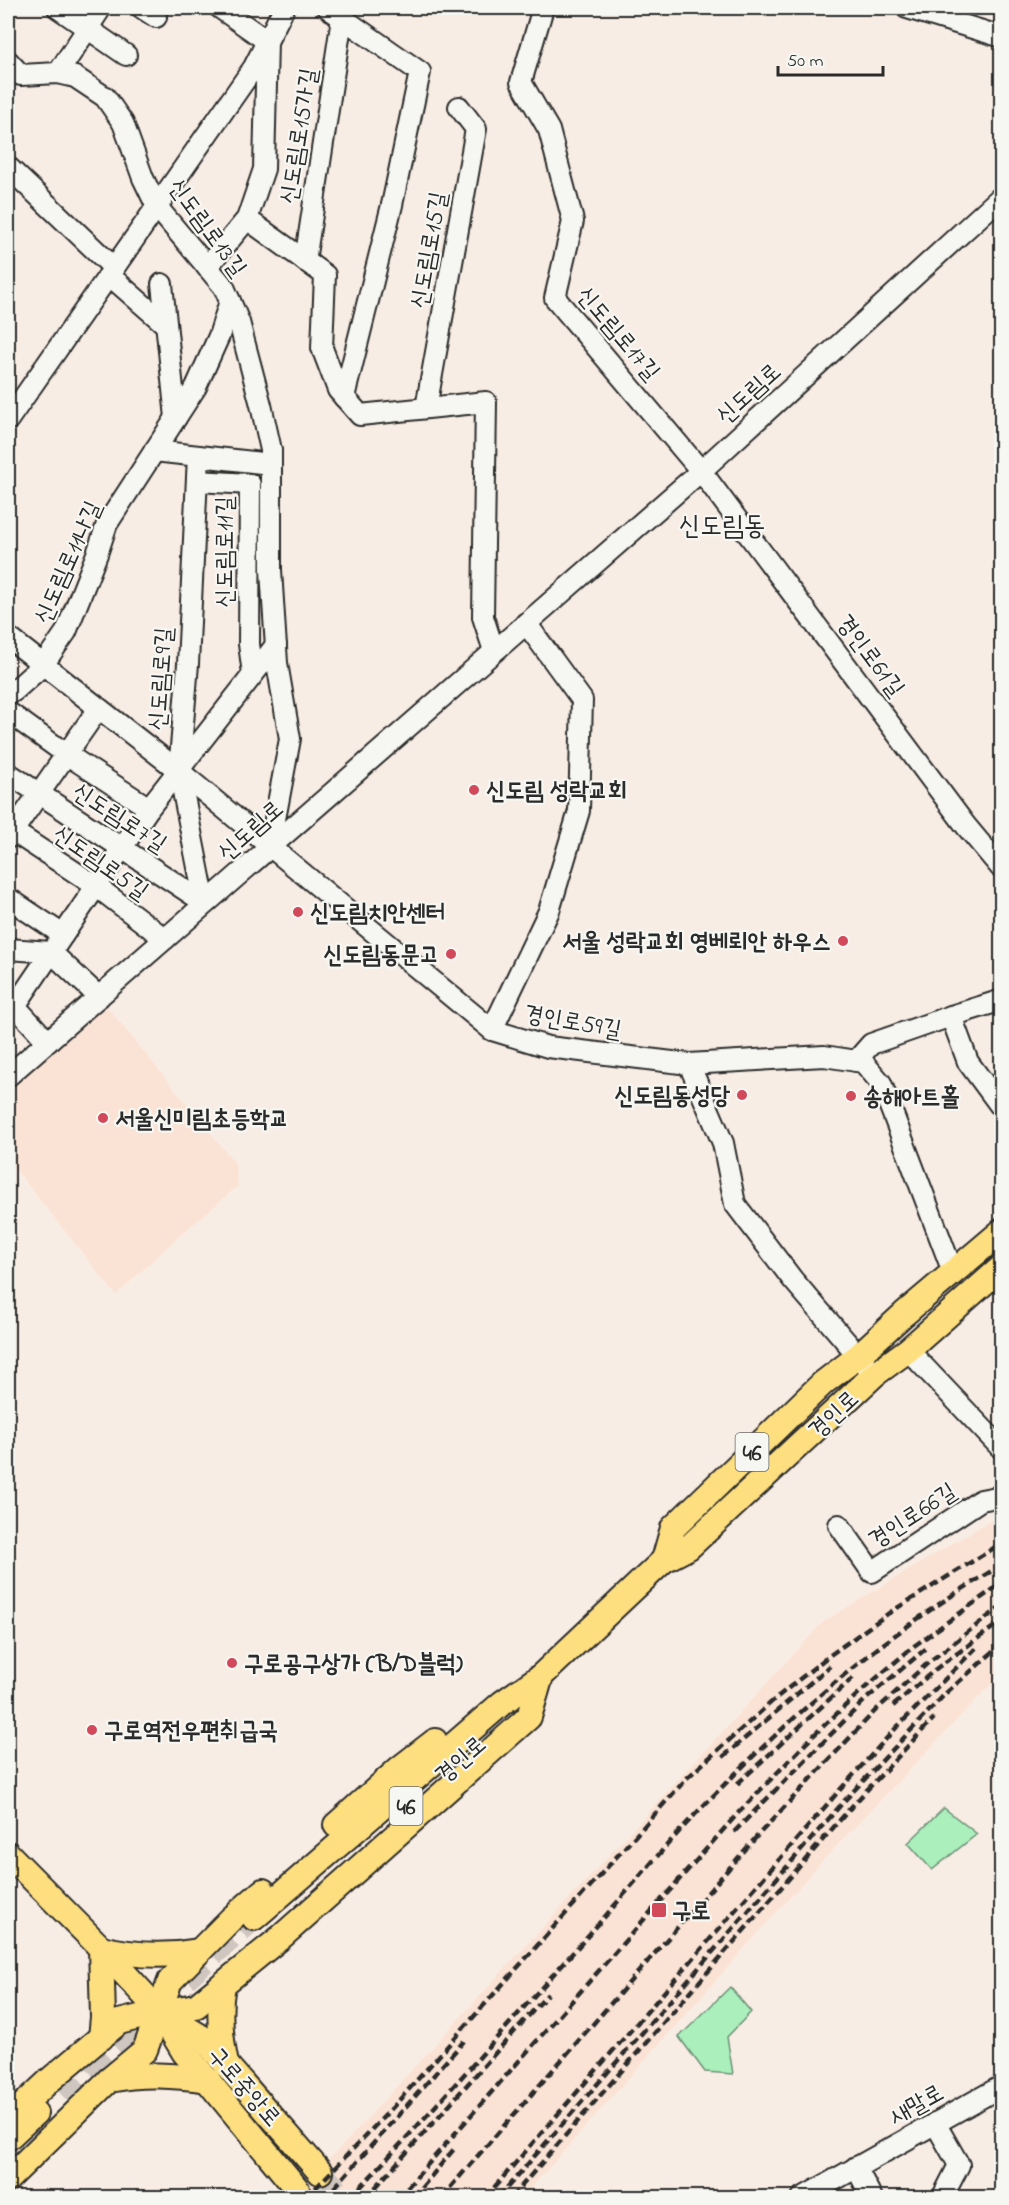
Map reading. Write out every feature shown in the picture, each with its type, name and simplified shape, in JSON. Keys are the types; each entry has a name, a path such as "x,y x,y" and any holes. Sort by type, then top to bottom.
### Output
{"main road":[{"name":"경인로","path":"664,1560 673,1528 824,1383 857,1358 1002,1231"},
{"name":"경인로","path":"258,1924 510,1716 541,1676 664,1560 689,1547 875,1374 908,1350 1000,1272"},
{"path":"8,2119 119,2022 196,2006 280,1938 529,1718 541,1676"},
{"path":"8,2179 109,2080 145,2050 170,1981 231,1919 400,1768 494,1697 541,1676"},
{"name":"구로중앙로","path":"8,1854 160,2012 184,2052 297,2189"},
{"path":"101,2038 103,2017 100,1948 118,1952 173,1956 199,1951"},
{"path":"223,1984 220,2001 220,2032 226,2064"},
{"name":"구로중앙로","path":"160,2012 203,2038 320,2172"},
{"path":"109,2080 130,2075 150,2074 208,2080"},
{"path":"8,2138 64,2097 8,2158"}],"street":[{"path":"58,8 126,55"},
{"path":"58,73 101,8"},
{"path":"220,8 267,41"},
{"path":"8,420 254,67 284,8"},
{"name":"신도림로17길","path":"543,8 521,82 549,130 573,221 555,298 701,471"},
{"path":"907,8 1002,37"},
{"path":"335,13 420,72 393,205 344,397"},
{"name":"신도림로15가길","path":"305,261 335,13"},
{"path":"207,267 247,219 264,169 267,41"},
{"name":"신도림로13길","path":"8,61 21,75 58,73 75,77 105,97 123,123 143,178 157,207 224,287 239,322 271,450 271,570 276,645 290,739 270,846"},
{"name":"신도림로15길","path":"426,408 476,129 459,107"},
{"path":"8,168 166,325"},
{"name":"신도림로","path":"8,1077 701,471 1002,196"},
{"path":"247,219 325,275 322,348 338,390 360,415 486,402 483,617 494,651"},
{"path":"162,284 176,418"},
{"name":"신도림로11나길","path":"8,694 43,665 66,632 107,524 196,387 219,336 230,301"},
{"path":"154,451 271,464"},
{"name":"신도림로9길","path":"198,456 188,664 179,771 205,903"},
{"name":"경인로61길","path":"701,471 966,826 1002,868"},
{"name":"신도림로11길","path":"196,481 250,484 249,644 253,674"},
{"path":"492,1030 549,911 579,811 582,700 526,623"},
{"path":"8,637 179,771 270,846"},
{"path":"48,1042 11,1005 63,935 149,808 276,645"},
{"path":"9,832 98,709"},
{"path":"8,712 66,754 149,808"},
{"name":"신도림로7길","path":"8,773 205,903"},
{"name":"신도림로5길","path":"9,832 96,886 165,939"},
{"name":"경인로59길","path":"270,846 492,1030 548,1047 689,1064"},
{"path":"8,898 63,935"},
{"path":"8,949 51,952 99,997"},
{"path":"856,1061 871,1044 1002,1000"},
{"path":"951,1016 968,1062 1002,1108"},
{"path":"875,1374 857,1358 735,1204 723,1143 689,1064 824,1056 863,1062 881,1083 953,1272"},
{"path":"908,1350 1002,1449"},
{"name":"경인로66길","path":"839,1525 872,1572 981,1500 1002,1496"},
{"name":"새말로","path":"802,2198 1002,2086"},
{"path":"935,2123 959,2165 942,2198"},
{"path":"856,2167 872,2198"}],"shaded area":[{"name":"서울신미림초등학교","path":"99,997 235,1163 238,1186 178,1237 116,1295 8,1160 8,1076"},
{"path":"1001,1514 1001,1674 825,1858 523,2197 292,2198 823,1622"}],"green space":[{"path":"944,1808 977,1834 932,1870 908,1843"},
{"path":"730,1987 751,2012 727,2037 733,2074 705,2072 679,2037"}],"tunnel":[{"path":"186,1978 254,1918"},
{"path":"59,2092 149,2012"},
{"path":"320,2172 344,2198"}],"railway":[{"path":"306,2198 393,2107 687,1778 776,1698 826,1658 889,1613 1002,1543"},
{"path":"350,2198 412,2132 682,1828 746,1763 814,1700 885,1642 1002,1565"},
{"path":"398,2198 739,1812 815,1734 914,1646 1002,1583"},
{"path":"441,2198 759,1834 875,1711 930,1661 1002,1606"},
{"path":"893,1706 937,1668 1002,1621"},
{"path":"498,2198 846,1799 946,1693 1002,1644"},
{"path":"734,1832 865,1700 929,1646"},
{"path":"485,2198 838,1792 896,1728 976,1648"},
{"path":"723,1757 830,1666"},
{"path":"737,1784 856,1675"},
{"path":"511,2198 853,1805 934,1718"},
{"path":"366,2198 548,1994"},
{"path":"325,2198 464,2041"},
{"path":"413,2198 454,2149"}],"place":[{"name":"신도림 성락교회","path":"474,790"},
{"name":"신도림치안센터","path":"298,912"},
{"name":"서울 성락교회 영베뢰안 하우스","path":"843,941"},
{"name":"신도림동문고","path":"451,954"},
{"name":"신도림동성당","path":"742,1095"},
{"name":"송해아트홀","path":"851,1096"},
{"name":"서울신미림초등학교","path":"103,1118"},
{"name":"구로공구상가 (B/D블럭)","path":"232,1663"},
{"name":"구로역전우편취급국","path":"92,1730"},
{"name":"구로","path":"659,1910"}],"district":[{"name":"신도림동","path":"722,525"}]}
